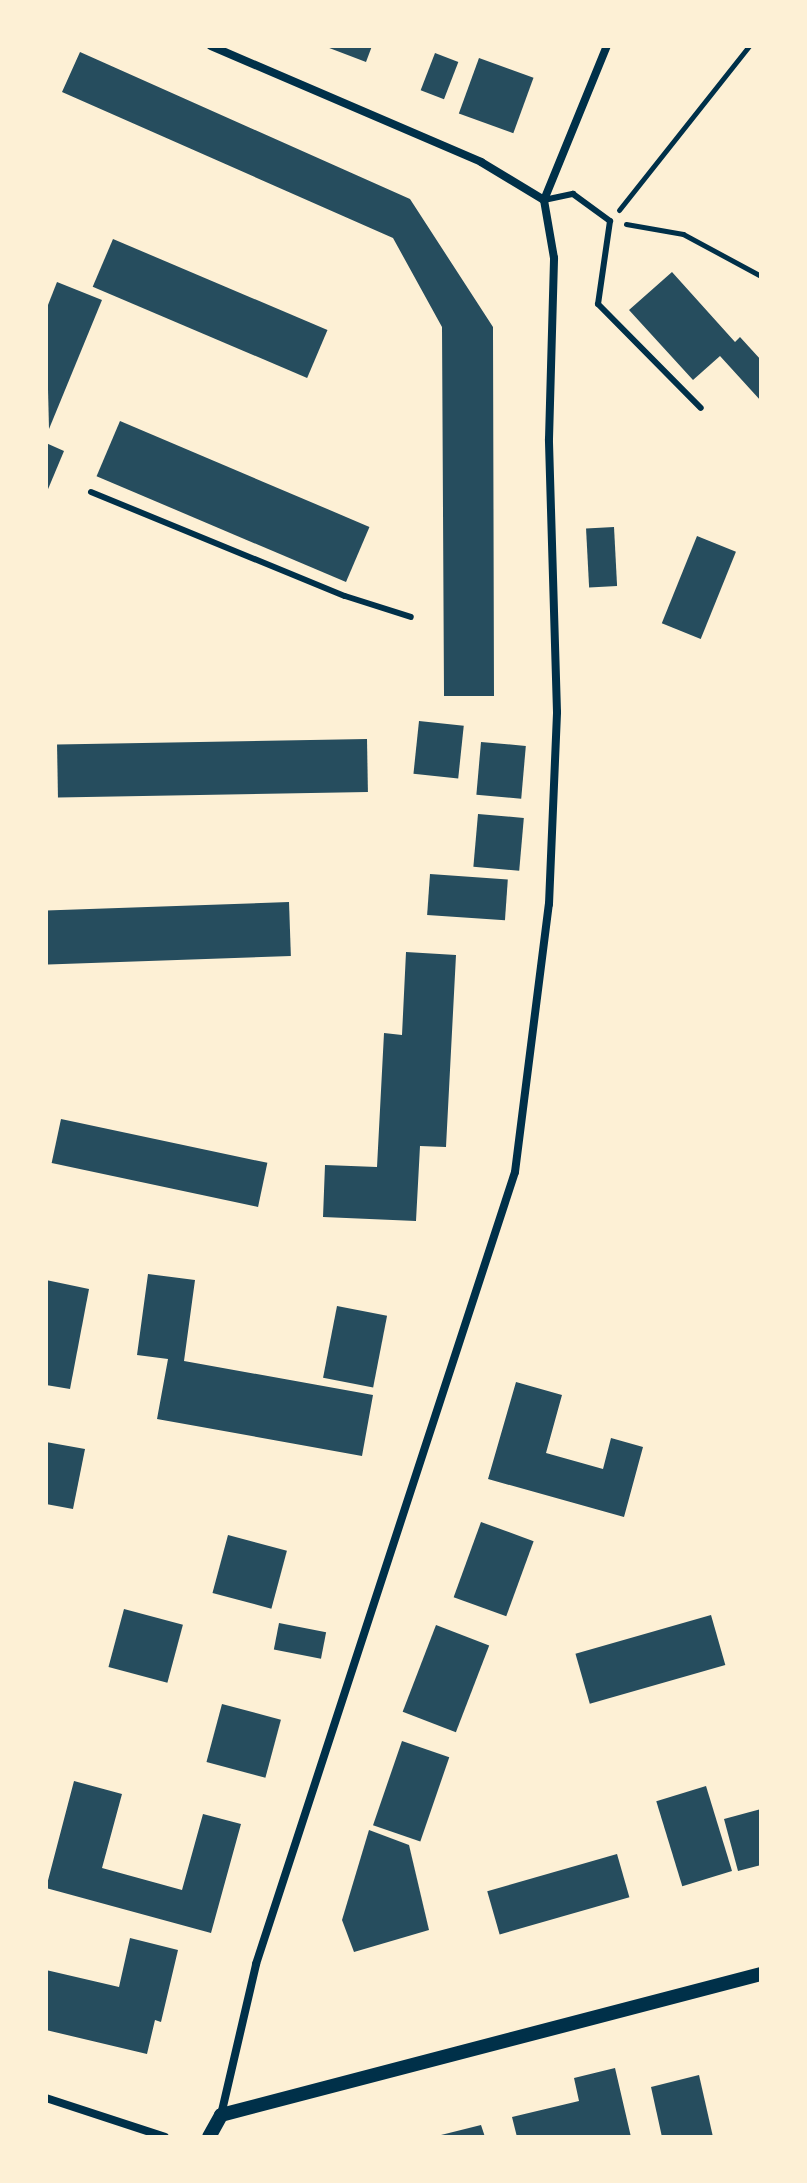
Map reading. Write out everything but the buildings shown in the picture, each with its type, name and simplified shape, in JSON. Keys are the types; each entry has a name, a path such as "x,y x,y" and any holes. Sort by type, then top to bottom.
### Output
{"street":[{"path":"211,46 481,162 544,200"},
{"path":"209,2137 221,2115 256,1964 515,1172 549,904 557,712 549,439 554,258 544,200 607,46"},
{"path":"221,2115 761,1974"},
{"path":"46,2098 165,2137"}],"lane":[{"path":"544,200 573,194 610,221 598,304 701,408"},
{"path":"91,492 345,596 411,617"}],"path":[{"path":"749,46 610,221 683,234 761,276"}]}
